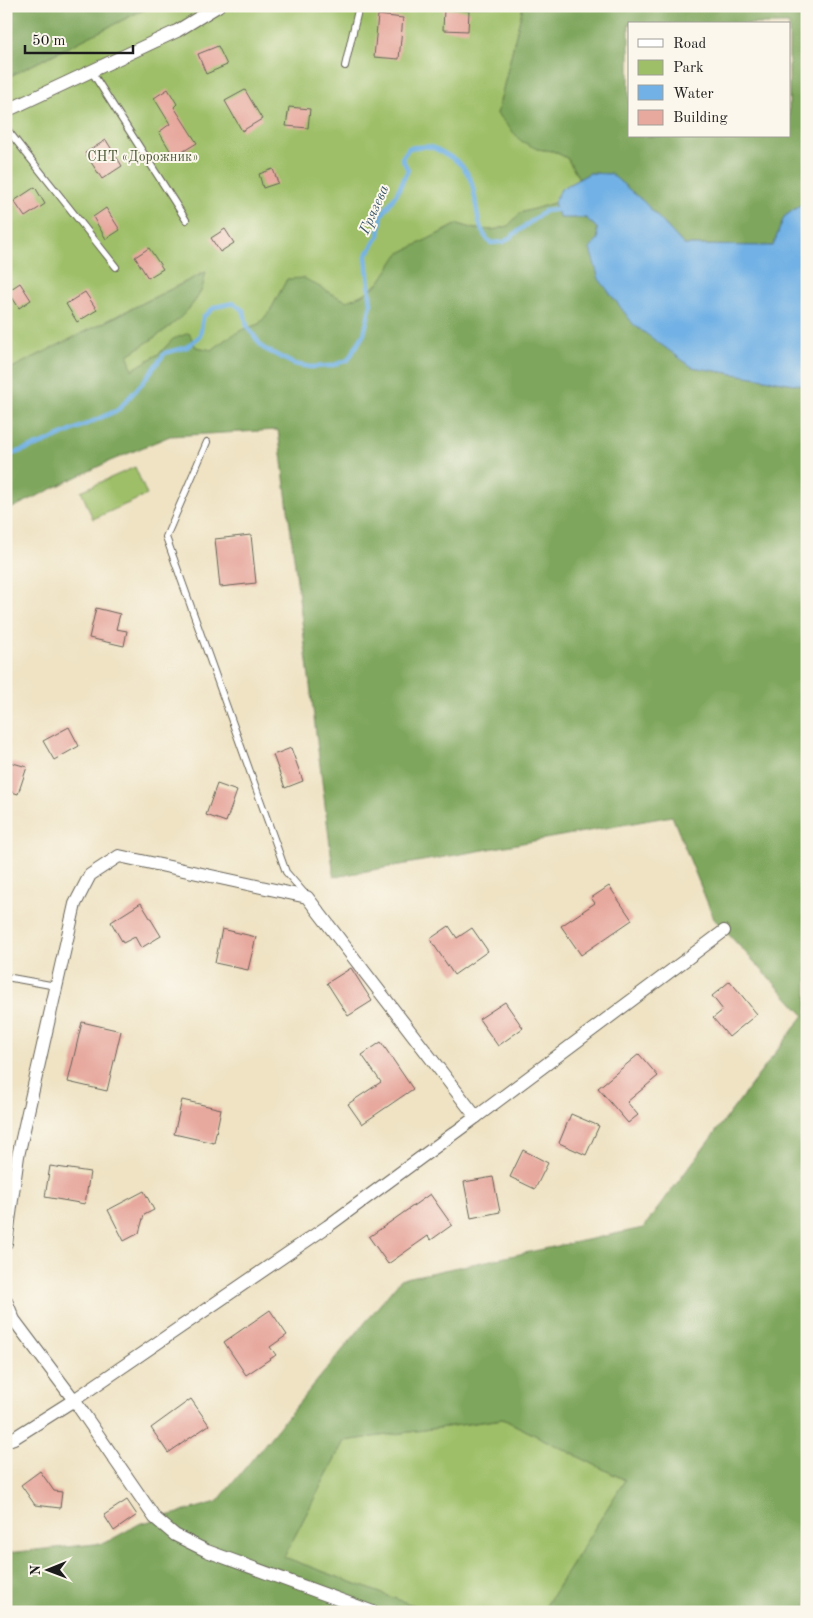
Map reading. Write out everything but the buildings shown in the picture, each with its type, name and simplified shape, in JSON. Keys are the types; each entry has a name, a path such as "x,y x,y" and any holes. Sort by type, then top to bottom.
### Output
{"street":[{"path":"6,111 177,30 218,6"},
{"path":"6,1243 18,1156 75,904 90,875 119,856 307,897 476,1117"},
{"path":"6,1441 14,1438 74,1400 328,1226 724,930"},
{"path":"6,1301 14,1320 74,1400 155,1518 175,1534 207,1551 373,1612"}],"lane":[{"path":"345,66 359,6"},
{"path":"95,77 186,220"},
{"path":"6,128 116,267"},
{"path":"207,442 166,537 286,872 307,897"},
{"path":"6,977 56,986"}],"green space":[{"path":"6,6 151,6 6,78"},
{"name":"СНТ «Дорожник»","path":"151,6 523,6 497,114 537,149 553,151 567,158 579,179 561,189 554,203 520,213 509,226 493,230 475,229 458,224 399,254 379,283 364,294 347,301 287,279 270,311 259,324 242,330 212,350 173,339 160,353 132,370 128,355 169,327 187,311 201,291 205,272 6,371 6,78"},
{"path":"523,6 807,6 807,200 784,217 773,246 684,245 644,202 611,174 590,173 579,179 567,158 553,151 537,149 521,141 497,114"},
{"path":"554,203 560,218 586,218 597,228 598,239 692,367 807,386 807,1612 542,1612 625,1480 503,1419 344,1441 284,1557 431,1612 6,1612 6,1553 105,1543 139,1524 217,1502 401,1279 643,1228 804,1015 714,919 672,816 334,877 278,430 170,436 108,462 6,511 6,371 206,272 201,291 187,311 169,327 128,355 132,370 160,353 173,339 189,333 196,347 212,350 242,330 259,324 270,311 287,279 304,278 347,301 364,294 379,283 398,254 458,224 475,229 493,230 508,226 520,213"},
{"path":"135,467 147,495 93,519 81,491"},
{"path":"503,1419 625,1480 542,1612 431,1612 284,1557 344,1441"}],"water":[{"path":"590,173 611,174 644,202 684,245 773,246 784,217 807,200 807,386 692,367 634,325 599,279 590,249 598,239 597,228 586,218 560,218 554,203 561,189"}],"waterway":[{"name":"Грязева","path":"6,456 44,443 118,410 165,353 187,347 200,336 203,317 215,307 233,303 244,311 247,326 263,348 294,364 310,367 331,366 348,360 364,334 371,304 366,256 379,235 382,215 397,193 408,170 402,158 409,148 426,146 434,148 461,165 473,187 479,223 491,243 504,242 545,211 562,209"}]}
